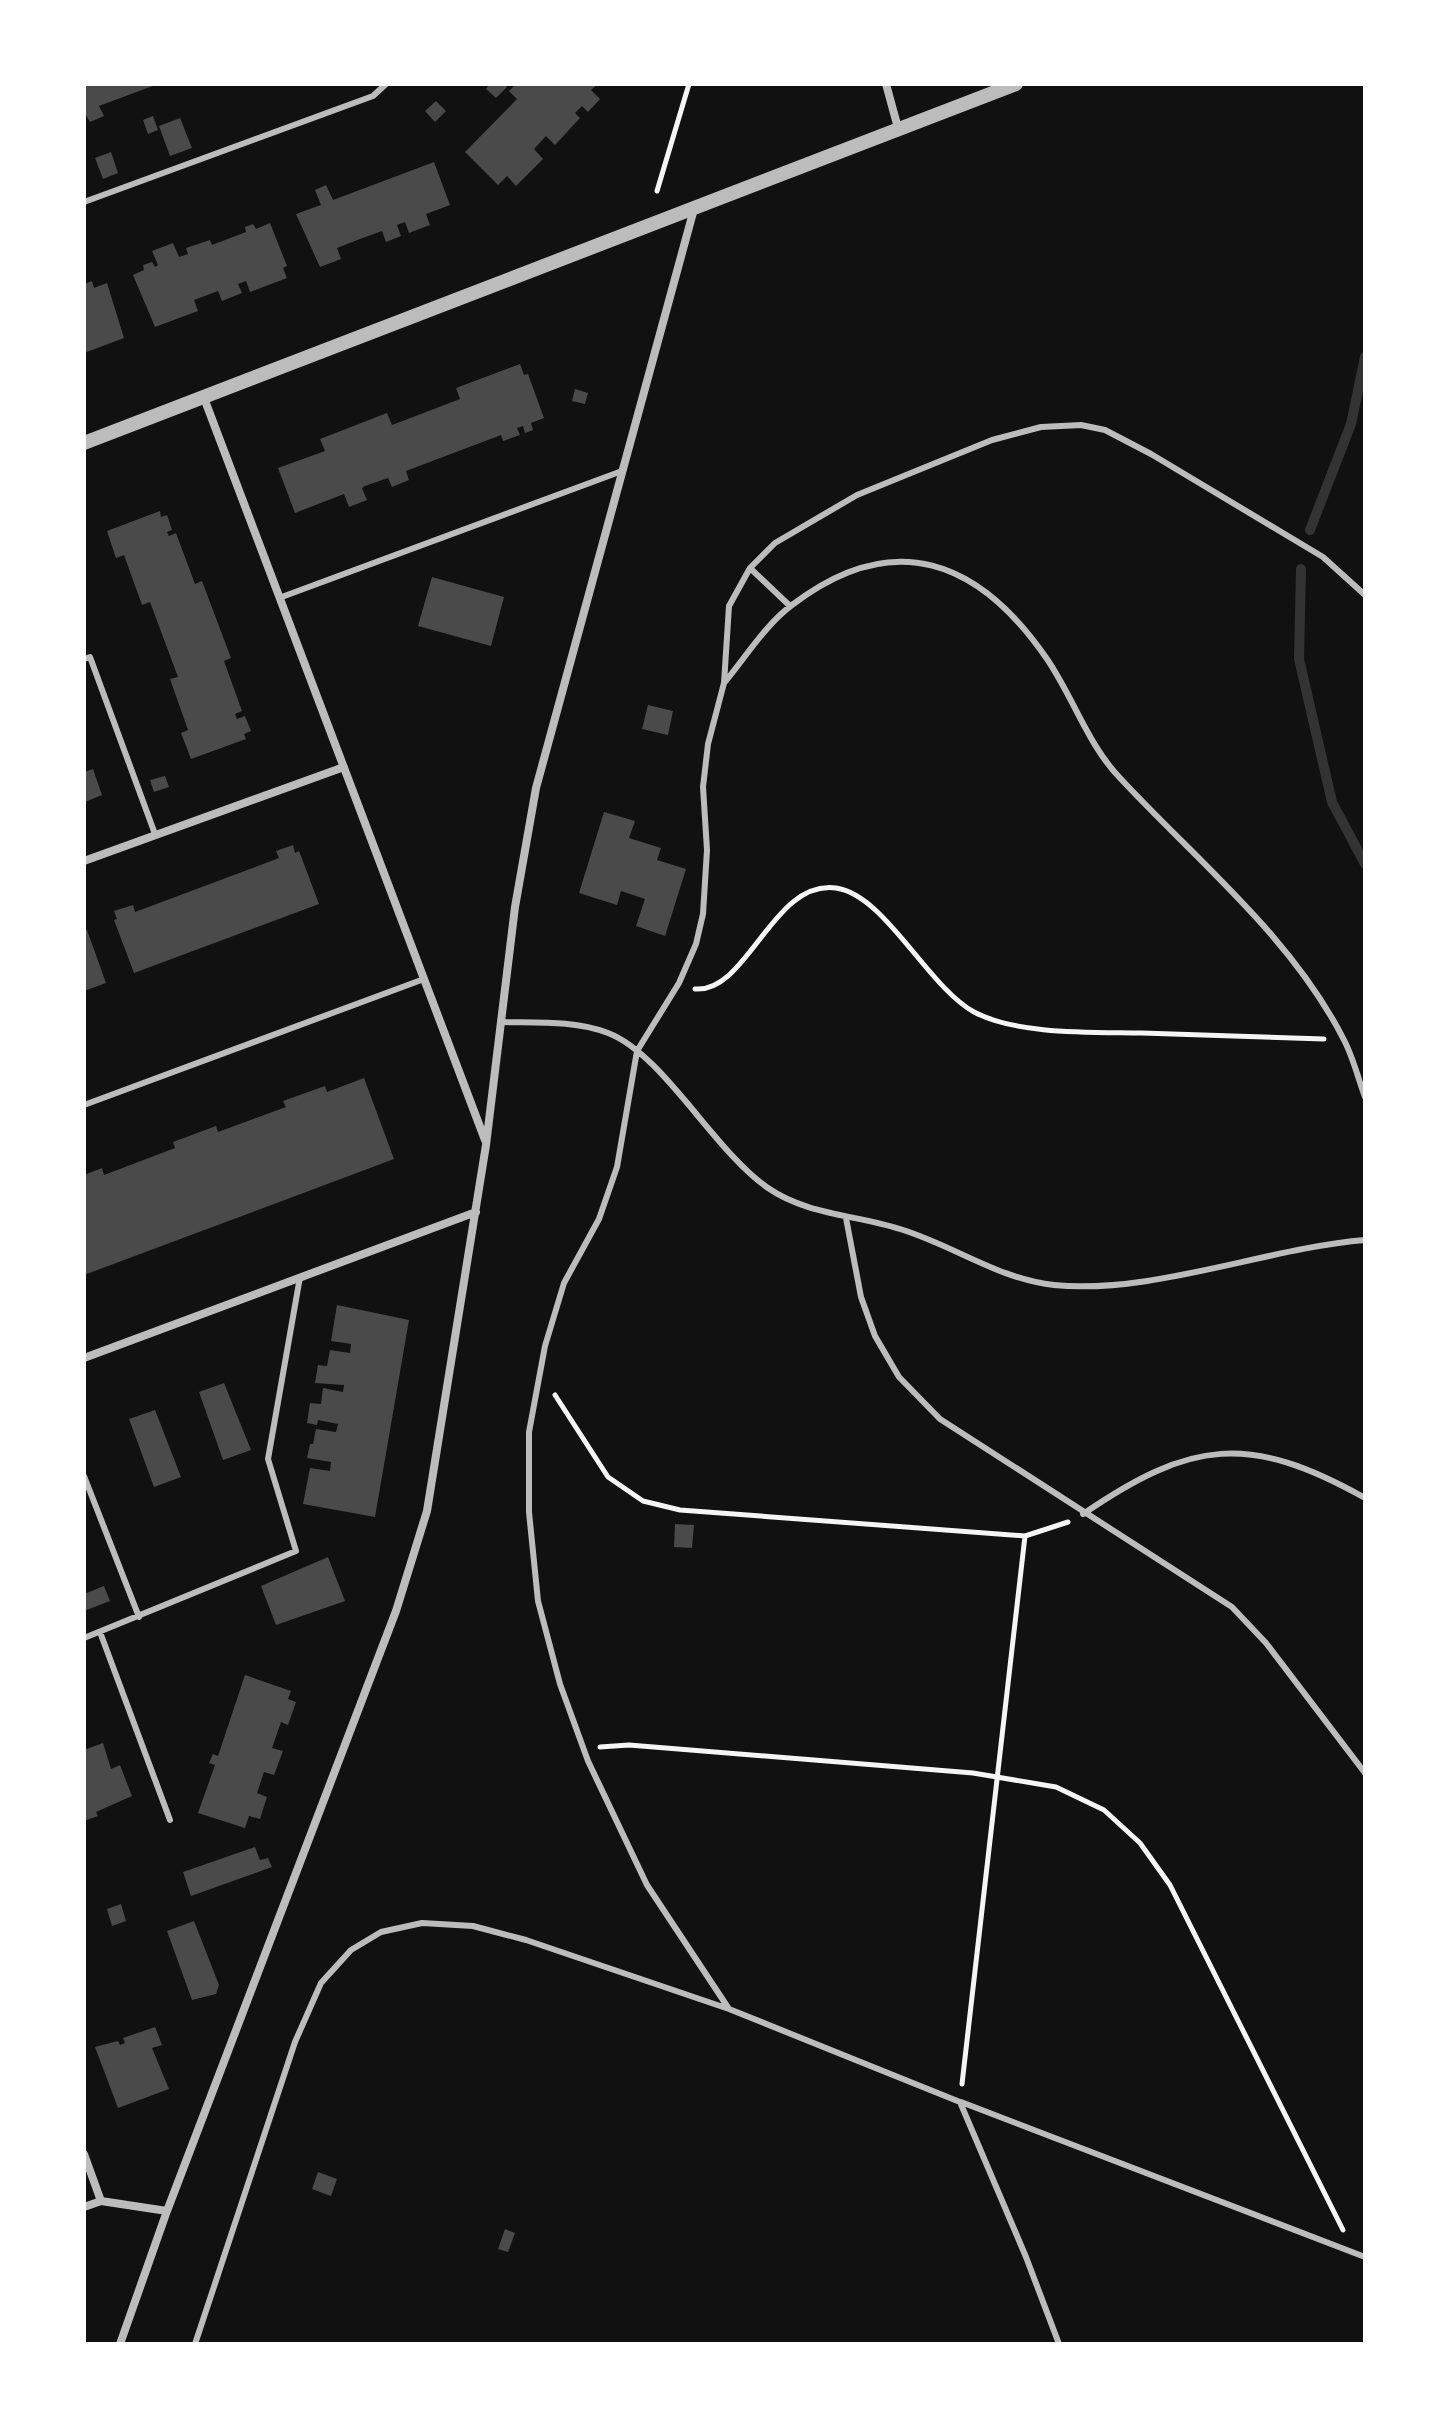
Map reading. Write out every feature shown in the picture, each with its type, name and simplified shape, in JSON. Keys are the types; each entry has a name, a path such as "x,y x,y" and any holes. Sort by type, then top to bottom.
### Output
{"street":[{"path":"886,84 898,128"},
{"path":"84,443 1016,84"},
{"path":"120,2344 167,2211 396,1611 427,1511 476,1212 500,1022 536,788 694,209"},
{"path":"204,398 486,1145"},
{"path":"84,861 344,767"},
{"path":"84,1358 476,1212"},
{"path":"84,2154 101,2201"},
{"path":"84,2207 101,2201 167,2211"}],"lane":[{"path":"84,202 373,96 386,84"},
{"path":"729,2009 647,1885 583,1747 560,1684 538,1601 529,1512 529,1446 541,1368 564,1283 599,1219 617,1167 637,1051 679,983 696,944 703,914 707,850 703,787 708,744 724,683 729,606 750,568 775,543 857,495 992,440 1041,427 1081,425 1105,430 1151,454 1323,557 1365,595"},
{"path":"279,598 622,471"},
{"path":"724,683 790,606 837,577 865,565 904,561 942,569 978,583 1010,613 1047,659 1113,771 1248,908 1300,973 1344,1040 1365,1097"},
{"path":"750,568 790,606"},
{"path":"84,659 90,657 155,834"},
{"path":"84,1105 424,979"},
{"path":"500,1022 577,1025 609,1033 637,1051 735,1159 768,1189 846,1218 900,1229 1004,1274 1054,1285 1166,1276 1365,1240"},
{"path":"846,1218 861,1297 875,1336 899,1377 940,1419 1083,1514 1232,1607 1266,1643 1365,1773"},
{"path":"84,1638 296,1551 268,1459 300,1277"},
{"path":"1083,1514 1133,1480 1165,1464 1205,1454 1288,1461 1365,1498"},
{"path":"84,1476 139,1617"},
{"path":"100,1632 170,1820"},
{"path":"195,2344 295,2042 321,1983 351,1950 381,1932 422,1923 473,1926 526,1940 729,2009 960,2102 1365,2257"},
{"path":"960,2102 1059,2344"}],"path":[{"path":"657,191 689,84"},
{"path":"679,983 698,990 711,985 728,974 793,901 822,887 839,888 864,901 891,926 926,971 949,991 974,1011 1005,1022 1110,1032 1344,1040"},
{"path":"541,1368 566,1416 608,1477 643,1501 680,1510 1025,1536 1057,1528 1083,1514"},
{"path":"960,2102 1025,1536"},
{"path":"583,1747 629,1745 997,1777 1056,1787 1104,1810 1140,1843 1170,1885 1343,2227 1343,2248"}],"building":[{"path":"84,84 158,84 99,106 104,116 90,122 84,112"},
{"path":"490,84 504,84 507,87 496,98 486,89"},
{"path":"516,84 598,84 591,90 600,99 588,112 582,106 575,113 580,118 555,145 546,136 534,149 543,159 516,186 507,176 498,185 465,152 517,99 509,91"},
{"path":"436,101 446,111 435,122 425,111"},
{"path":"153,116 158,130 148,134 143,120"},
{"path":"180,118 192,148 170,156 159,126"},
{"path":"111,152 118,173 103,179 95,158"},
{"path":"434,162 450,205 426,214 430,225 409,233 405,222 397,225 401,236 386,242 382,231 360,239 337,248 341,259 320,267 296,214 321,205 315,190 326,185 333,200"},
{"path":"270,223 287,266 283,268 287,278 250,292 246,281 238,284 242,293 222,301 218,291 194,300 198,311 155,327 133,275 144,270 143,265 152,262 155,267 158,265 152,251 173,243 179,257 188,254 186,248 210,240 212,245 246,232 245,227 253,224 256,229"},
{"path":"92,281 94,288 107,283 124,338 84,353 84,284"},
{"path":"520,364 524,375 528,374 544,418 531,423 533,430 525,433 523,426 517,428 520,435 503,441 501,435 406,471 409,480 392,487 388,478 365,486 362,488 367,500 349,507 344,494 295,513 278,468 325,451 320,439 387,413 392,425 460,399 456,388"},
{"path":"575,389 588,393 585,404 572,401"},
{"path":"160,511 161,517 167,515 172,530 167,532 169,536 176,533 195,584 202,581 231,658 224,661 242,711 235,714 237,719 245,716 251,731 244,734 246,739 191,759 181,733 188,730 170,679 178,677 150,602 142,605 124,555 116,558 107,531"},
{"path":"432,577 504,597 491,646 418,626"},
{"path":"648,705 673,711 668,735 642,729"},
{"path":"93,769 102,795 85,802 84,772"},
{"path":"165,776 169,787 154,792 150,780"},
{"path":"604,812 635,821 629,838 661,848 657,860 686,869 665,936 636,926 645,899 621,891 617,905 579,893"},
{"path":"293,845 295,853 299,851 319,904 134,973 114,920 117,919 114,911 133,905 135,912 279,858 276,851"},
{"path":"87,930 106,983 84,991 84,931"},
{"path":"364,1078 394,1159 84,1275 84,1175 102,1168 104,1175 175,1148 173,1142 216,1126 218,1132 286,1107 283,1101 325,1086 327,1092"},
{"path":"337,1305 409,1320 375,1517 303,1504 310,1468 330,1471 331,1462 307,1458 316,1429 336,1432 338,1424 318,1420 317,1425 307,1423 310,1403 321,1404 323,1388 343,1392 344,1385 315,1383 318,1365 327,1366 330,1350 350,1353 351,1344 331,1341"},
{"path":"224,1383 251,1450 223,1460 199,1392"},
{"path":"155,1410 181,1477 154,1487 129,1419"},
{"path":"675,1524 694,1525 692,1548 674,1547"},
{"path":"328,1557 345,1601 276,1625 261,1586"},
{"path":"104,1586 110,1601 84,1611 84,1594"},
{"path":"245,1675 291,1691 288,1699 296,1702 288,1725 281,1722 272,1748 283,1751 274,1775 264,1772 257,1793 267,1797 260,1819 249,1816 245,1828 198,1813 215,1765 209,1763 213,1754 218,1756"},
{"path":"103,1743 111,1769 120,1765 132,1796 96,1812 98,1816 84,1821 84,1750"},
{"path":"255,1847 260,1860 268,1858 272,1867 191,1896 183,1872"},
{"path":"121,1904 126,1921 112,1926 107,1909"},
{"path":"194,1921 219,1985 216,1994 192,2000 167,1931"},
{"path":"155,2027 162,2045 152,2048 169,2089 118,2108 95,2047 118,2041 120,2045 125,2043 123,2038"},
{"path":"318,2172 337,2179 331,2196 312,2189"},
{"path":"505,2229 515,2233 508,2252 498,2249"}],"waterway":[{"path":"1310,530 1351,424 1365,357"},
{"path":"1301,569 1299,659 1332,802 1365,864"}]}
